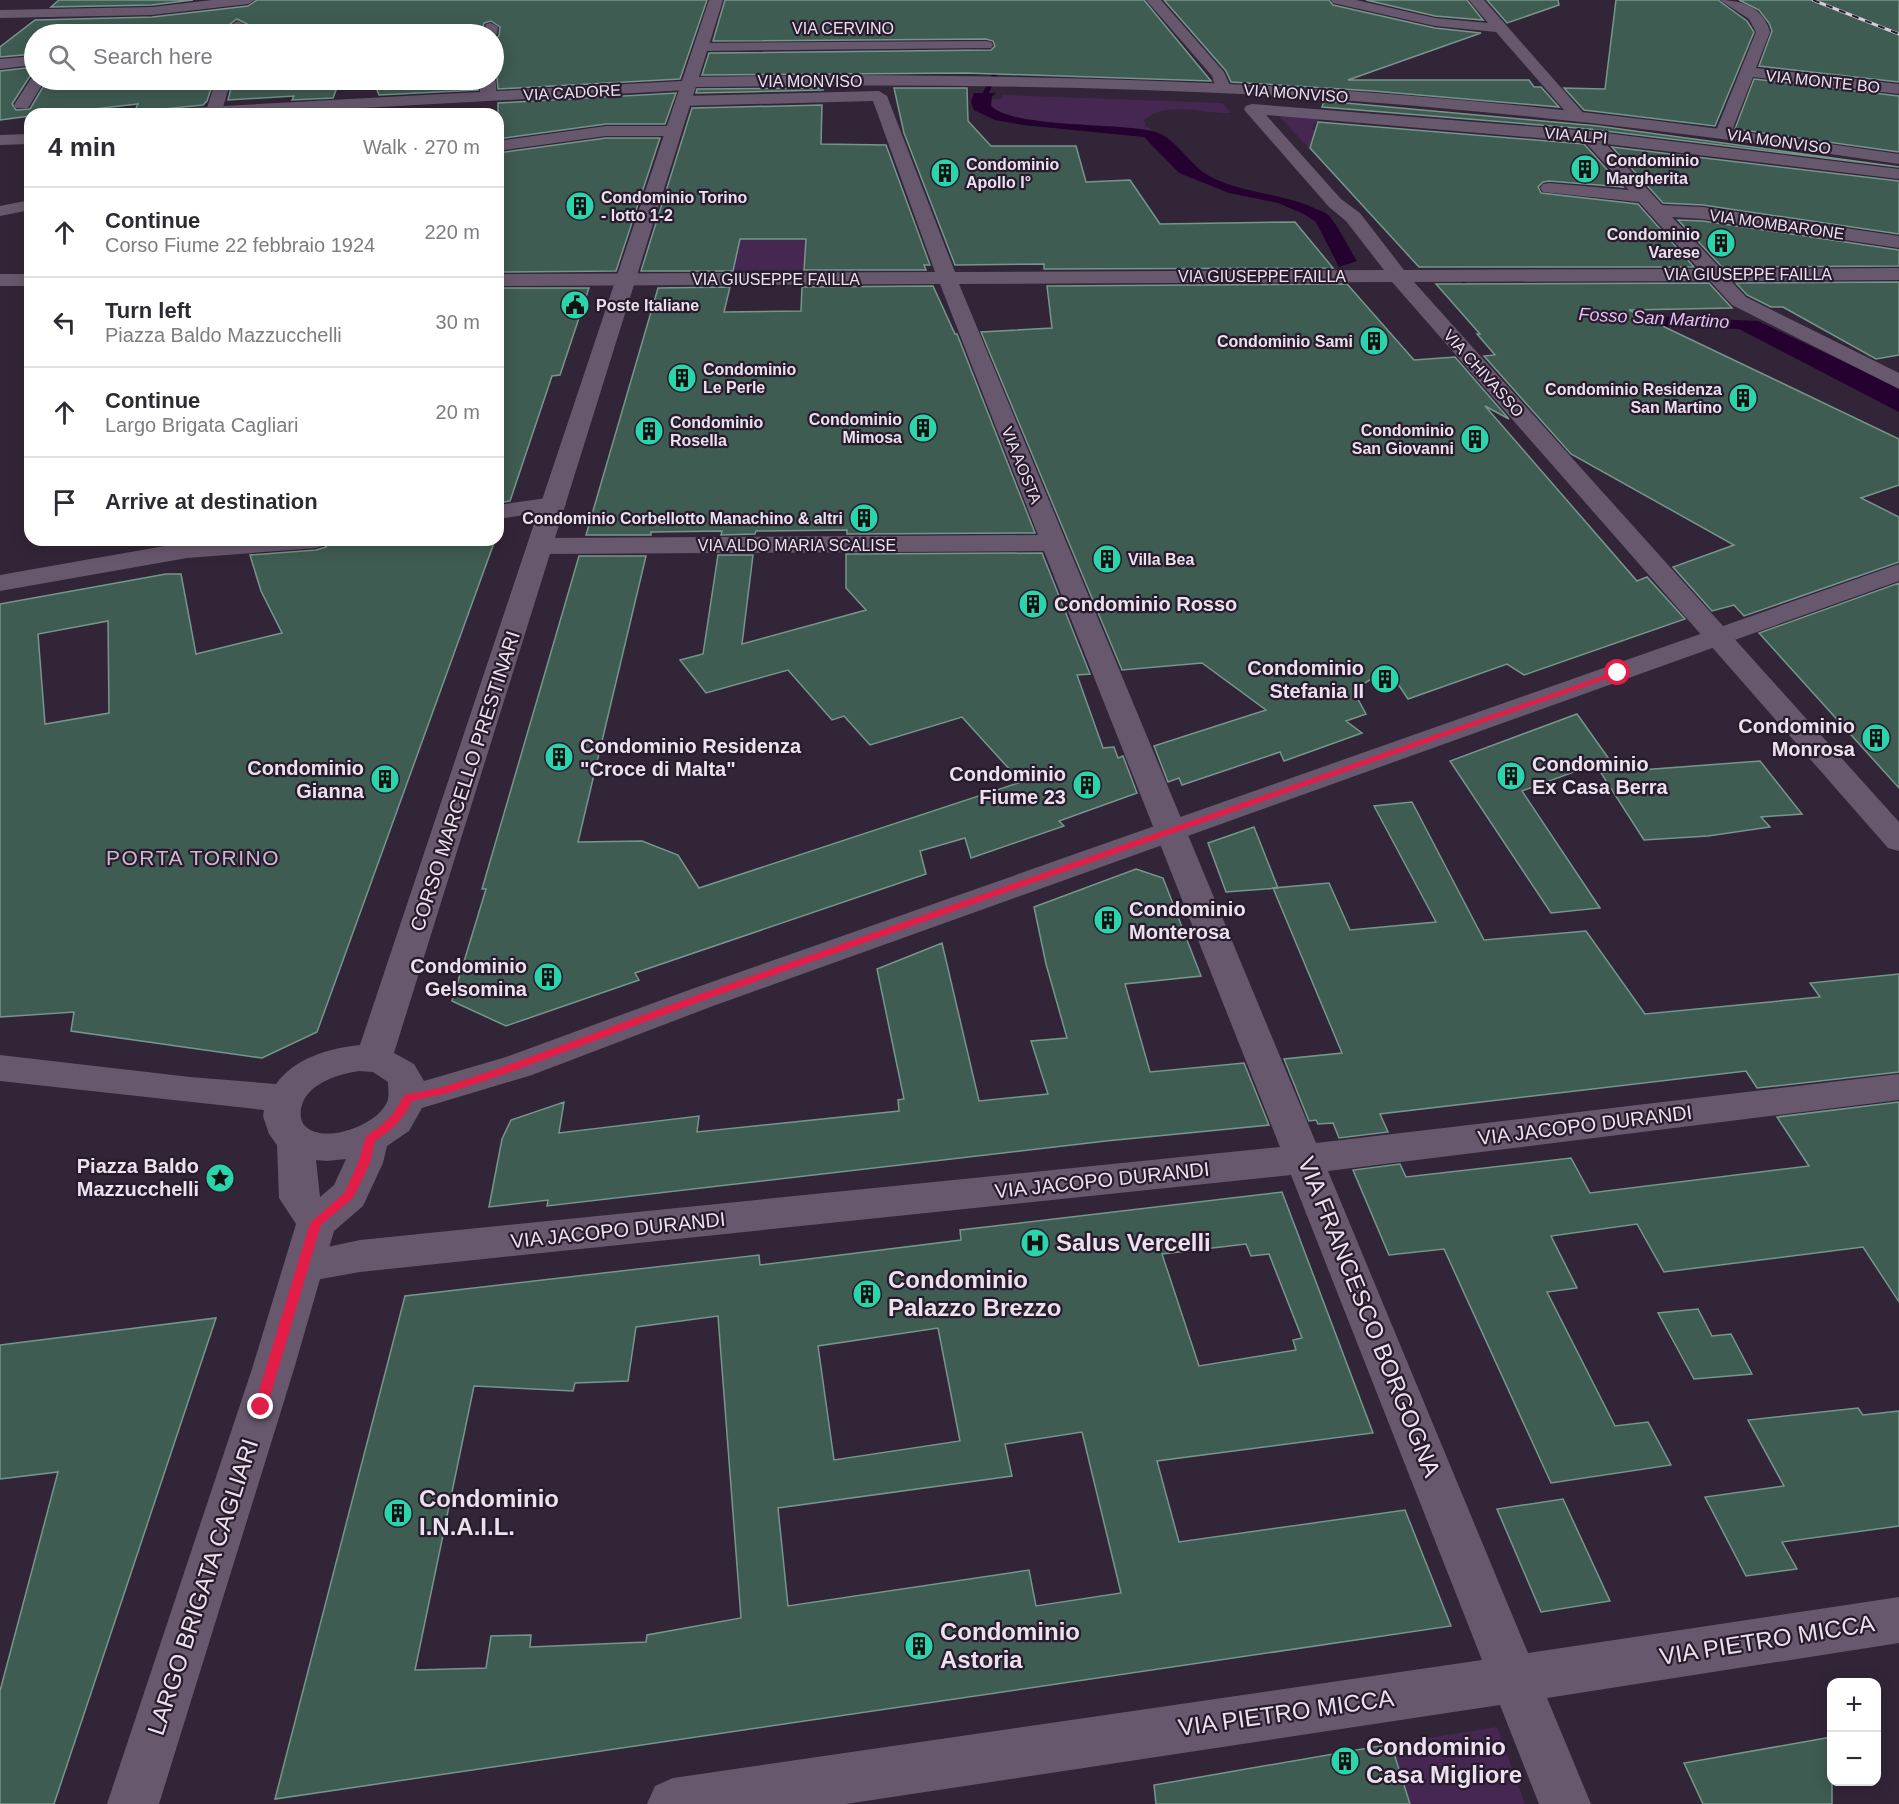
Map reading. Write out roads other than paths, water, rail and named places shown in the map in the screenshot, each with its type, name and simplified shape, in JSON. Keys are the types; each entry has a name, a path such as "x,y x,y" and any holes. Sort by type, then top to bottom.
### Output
{"street":[{"path":"0,3 4,0"},
{"path":"0,14 152,11 248,0"},
{"name":"CORSO MARCELLO PRESTINARI","path":"374,1059 626,280 683,93 716,0"},
{"path":"1153,0 1219,75 1223,88"},
{"path":"1338,0 1435,22 1499,28"},
{"path":"1476,0 1578,116"},
{"path":"1723,133 1763,32 1762,24 1752,14 1727,0"},
{"name":"VIA CERVINO","path":"701,47 986,45"},
{"path":"0,64 24,62"},
{"name":"VIA MONTE BO","path":"1747,72 1899,89"},
{"name":"VIA MONVISO","path":"683,93 980,80 1223,88 1389,99 1578,116 1723,133 1899,159"},
{"path":"22,105 31,90"},
{"path":"215,108 220,90"},
{"path":"488,90 488,96"},
{"name":"VIA CADORE","path":"269,108 488,96 683,93"},
{"name":"VIA AOSTA","path":"683,93 879,96 946,278 1171,832"},
{"name":"VIA ALPI","path":"1252,109 1589,136 1763,155 1899,174"},
{"name":"VIA CHIVASSO","path":"1252,109 1335,203 1353,217 1397,276 1719,636 1899,842"},
{"path":"504,145 606,131 673,131"},
{"path":"1589,136 1739,301 1899,382"},
{"path":"0,140 24,138"},
{"name":"VIA MOMBARONE","path":"1549,188 1899,242"},
{"path":"0,211 24,206"},
{"name":"VIA GIUSEPPE FAILLA","path":"504,280 1899,274"},
{"path":"0,280 24,280"},
{"path":"504,511 554,504"},
{"name":"VIA ALDO MARIA SCALISE","path":"540,546 1054,543"},
{"path":"0,583 187,550 240,546"},
{"path":"408,1098 444,1090 503,1070 1899,572"},
{"name":"VIA FRANCESCO BORGOGNA","path":"1171,832 1565,1804"},
{"path":"342,1059 374,1059 388,1063 406,1078 408,1098 405,1107 394,1121 370,1138 331,1148 306,1144 286,1130 282,1122 286,1098 304,1076 342,1059"},
{"path":"0,1068 190,1090 286,1098"},
{"name":"VIA JACOPO DURANDI","path":"304,1266 360,1256 1305,1159 1899,1087"},
{"path":"304,1266 315,1223 349,1195 364,1163 370,1138"},
{"path":"296,1139 299,1198 315,1223"},
{"name":"LARGO BRIGATA CAGLIARI","path":"133,1804 219,1541 304,1266"},
{"name":"VIA PIETRO MICCA","path":"673,1804 1899,1620"}],"water":[{"path":"974,93 996,93 992,96 991,106 1003,113 1021,118 1136,129 1160,134 1211,177 1237,187 1303,204 1325,213 1335,224 1357,261 1339,267 1316,222 1304,214 1278,203 1229,193 1179,173 1144,137 995,120 974,110 971,102"},
{"path":"1464,282 1488,297 1629,315 1758,321 1899,388 1899,412 1739,329 1542,323 1467,305 1441,291"}],"waterway":[{"name":"Fosso San Martino","path":"985,109 981,102 1004,57"}],"railway":[{"path":"1813,0 1899,34"}],"place":[{"name":"Condominio Margherita","path":"1585,169"},
{"name":"Condominio Apollo I°","path":"945,173"},
{"name":"Condominio Torino - lotto 1-2","path":"580,206"},
{"name":"Condominio Varese","path":"1721,243"},
{"name":"Poste Italiane","path":"575,305"},
{"name":"Condominio Sami","path":"1374,341"},
{"name":"Condominio Le Perle","path":"682,378"},
{"name":"Condominio Residenza San Martino","path":"1743,398"},
{"name":"Condominio Mimosa","path":"923,428"},
{"name":"Condominio Rosella","path":"649,431"},
{"name":"Condominio San Giovanni","path":"1475,439"},
{"name":"Condominio Corbellotto Manachino & altri","path":"864,518"},
{"name":"Villa Bea","path":"1107,559"},
{"name":"Condominio Rosso","path":"1033,604"},
{"name":"Condominio Stefania II","path":"1385,679"},
{"name":"Condominio Monrosa","path":"1876,738"},
{"name":"Condominio Residenza \"Croce di Malta\"","path":"559,757"},
{"name":"Condominio Ex Casa Berra","path":"1511,776"},
{"name":"Condominio Gianna","path":"385,779"},
{"name":"Condominio Fiume 23","path":"1087,785"},
{"name":"Condominio Monterosa","path":"1108,920"},
{"name":"Condominio Gelsomina","path":"548,977"},
{"name":"Piazza Baldo Mazzucchelli","path":"220,1178"},
{"name":"Salus Vercelli","path":"1035,1243"},
{"name":"Condominio Palazzo Brezzo","path":"867,1294"},
{"name":"Condominio I.N.A.I.L.","path":"398,1513"},
{"name":"Condominio Astoria","path":"919,1646"},
{"name":"Condominio Casa Migliore","path":"1345,1761"}],"district":[{"name":"PORTA TORINO","path":"193,858"}]}
